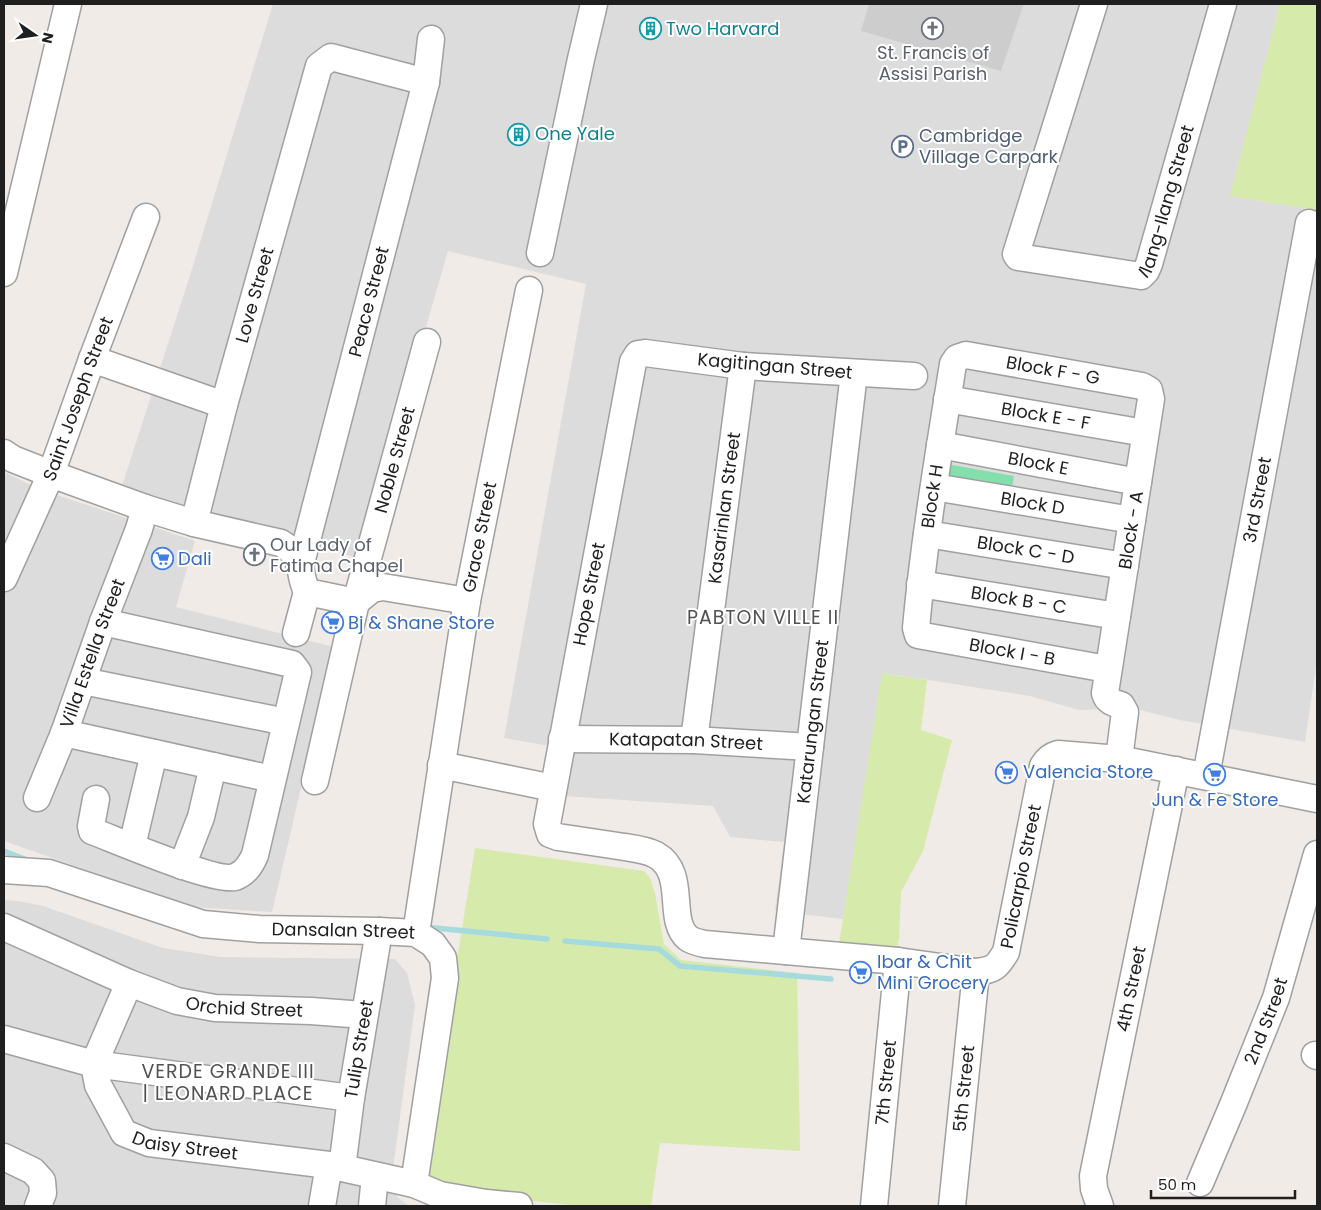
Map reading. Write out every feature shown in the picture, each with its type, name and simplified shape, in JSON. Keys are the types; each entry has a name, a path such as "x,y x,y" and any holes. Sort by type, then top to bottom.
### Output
{"street":[{"path":"4,273 68,4"},
{"path":"540,253 594,4"},
{"name":"Ilang-Ilang Street","path":"1094,4 1016,250 1018,257 1141,276 1146,271 1223,4"},
{"name":"Peace Street","path":"301,563 426,82 431,39"},
{"name":"Love Street","path":"194,523 224,405 319,66 331,57 426,82"},
{"name":"Saint Joseph Street","path":"4,578 51,474 146,217"},
{"name":"3rd Street","path":"1206,776 1309,223"},
{"name":"Grace Street","path":"416,934 467,601 529,290"},
{"name":"Noble Street","path":"315,781 356,602 426,342"},
{"name":"Kagitingan Street","path":"638,354 646,353 743,366 914,376"},
{"name":"Hope Street","path":"550,834 547,824 553,788 633,362 638,354"},
{"name":"Block F - G","path":"957,358 966,355 1142,386 1149,390"},
{"name":"Block H","path":"918,635 916,628 927,534 953,364 957,358"},
{"path":"92,359 224,405"},
{"name":"Kasarinlan Street","path":"694,740 743,366"},
{"name":"Katarungan Street","path":"786,951 854,373"},
{"name":"Block - A","path":"1107,669 1151,399 1149,390"},
{"name":"Block E - F","path":"948,399 1145,432"},
{"name":"Block E","path":"940,445 1138,482"},
{"path":"4,453 51,474 145,508 194,523 281,542 293,550 301,563 301,578 307,592 296,633"},
{"name":"Block D","path":"934,488 1132,520"},
{"name":"Villa Estella Street","path":"37,798 64,733 103,622 139,530 145,508"},
{"name":"Block C - D","path":"927,534 1125,566"},
{"name":"Block B - C","path":"920,584 1117,616"},
{"path":"307,592 356,602 372,589 383,588 467,601"},
{"path":"96,799 91,829 182,866 208,874 233,878 243,873 250,866 255,854 298,672 292,664 103,622"},
{"name":"Block I - B","path":"918,635 1107,669"},
{"path":"1107,669 1106,698 1113,703 1121,705 1125,712 1119,759"},
{"path":"83,681 286,722"},
{"path":"64,733 272,780"},
{"name":"Katapatan Street","path":"562,739 694,740 810,747"},
{"path":"132,846 154,753"},
{"name":"Policarpio Street","path":"550,834 558,837 637,849 655,854 667,864 674,881 679,925 691,940 705,944 898,961 976,972 988,971 998,966 1006,952 1043,766 1048,758 1058,754 1119,759 1317,799"},
{"path":"441,765 553,788"},
{"path":"182,866 201,817 213,766"},
{"name":"4th Street","path":"1100,1206 1094,1189 1093,1176 1176,770"},
{"name":"2nd Street","path":"1200,1183 1276,998 1317,854"},
{"name":"Dansalan Street","path":"4,870 49,873 203,924 259,929 379,931 416,934 433,944 443,958 444,978 414,1184"},
{"name":"Orchid Street","path":"4,927 129,983 177,1001 215,1008 364,1015"},
{"name":"Tulip Street","path":"322,1206 335,1167 351,1098 379,931"},
{"name":"7th Street","path":"874,1206 898,961"},
{"name":"5th Street","path":"952,1206 976,972"},
{"path":"94,1064 129,983"},
{"path":"4,1039 94,1064 351,1098"},
{"name":"Daisy Street","path":"94,1064 98,1085 124,1133 149,1143 335,1167 414,1184"},
{"path":"4,1158 33,1171 42,1181 43,1193 38,1206"},
{"path":"372,1206 375,1176"},
{"path":"414,1184 439,1201 519,1206"}],"shaded area":[{"path":"273,4 869,4 862,31 1001,70 1024,4 1280,4 1231,196 1317,210 1317,660 1305,742 1180,720 1132,708 1079,710 1030,696 883,673 843,919 775,911 784,842 730,837 713,806 563,796 572,750 504,738 586,284 448,251 359,558 182,515 120,492 187,285"},
{"name":"St. Francis of Assisi Parish","path":"869,4 1024,4 1001,71 861,31"},
{"path":"4,472 39,489 195,541 176,607 334,647 272,912 192,907 4,841"},
{"path":"4,900 43,906 163,948 221,957 395,959 407,973 415,1005 392,1176 397,1197 409,1206 4,1206"}],"green space":[{"path":"1280,4 1317,4 1317,210 1230,196"},
{"path":"947,464 1014,476 1009,506 942,494"},
{"path":"882,673 927,680 921,730 952,740 923,851 901,892 899,940 893,962 837,956"},
{"path":"475,848 644,871 650,878 655,893 664,944 681,960 797,973 800,1151 660,1143 651,1206 579,1206 434,1190 423,1171"}],"waterway":[{"path":"4,851 27,860"},
{"path":"425,927 547,939"},
{"path":"565,941 659,949 680,966 831,979"}],"place":[{"name":"St. Francis of Assisi Parish","path":"933,28"},
{"name":"Two Harvard","path":"650,29"},
{"name":"One Yale","path":"519,134"},
{"name":"Cambridge Village Carpark","path":"903,146"},
{"name":"Our Lady of Fatima Chapel","path":"254,555"},
{"name":"Dali","path":"162,559"},
{"name":"Bj & Shane Store","path":"332,623"},
{"name":"Valencia Store","path":"1007,772"},
{"name":"Jun & Fe Store","path":"1215,775"},
{"name":"Ibar & Chit Mini Grocery","path":"861,972"}],"district":[{"name":"PABTON VILLE II","path":"763,617"},
{"name":"VERDE GRANDE III | LEONARD PLACE","path":"228,1082"}]}
